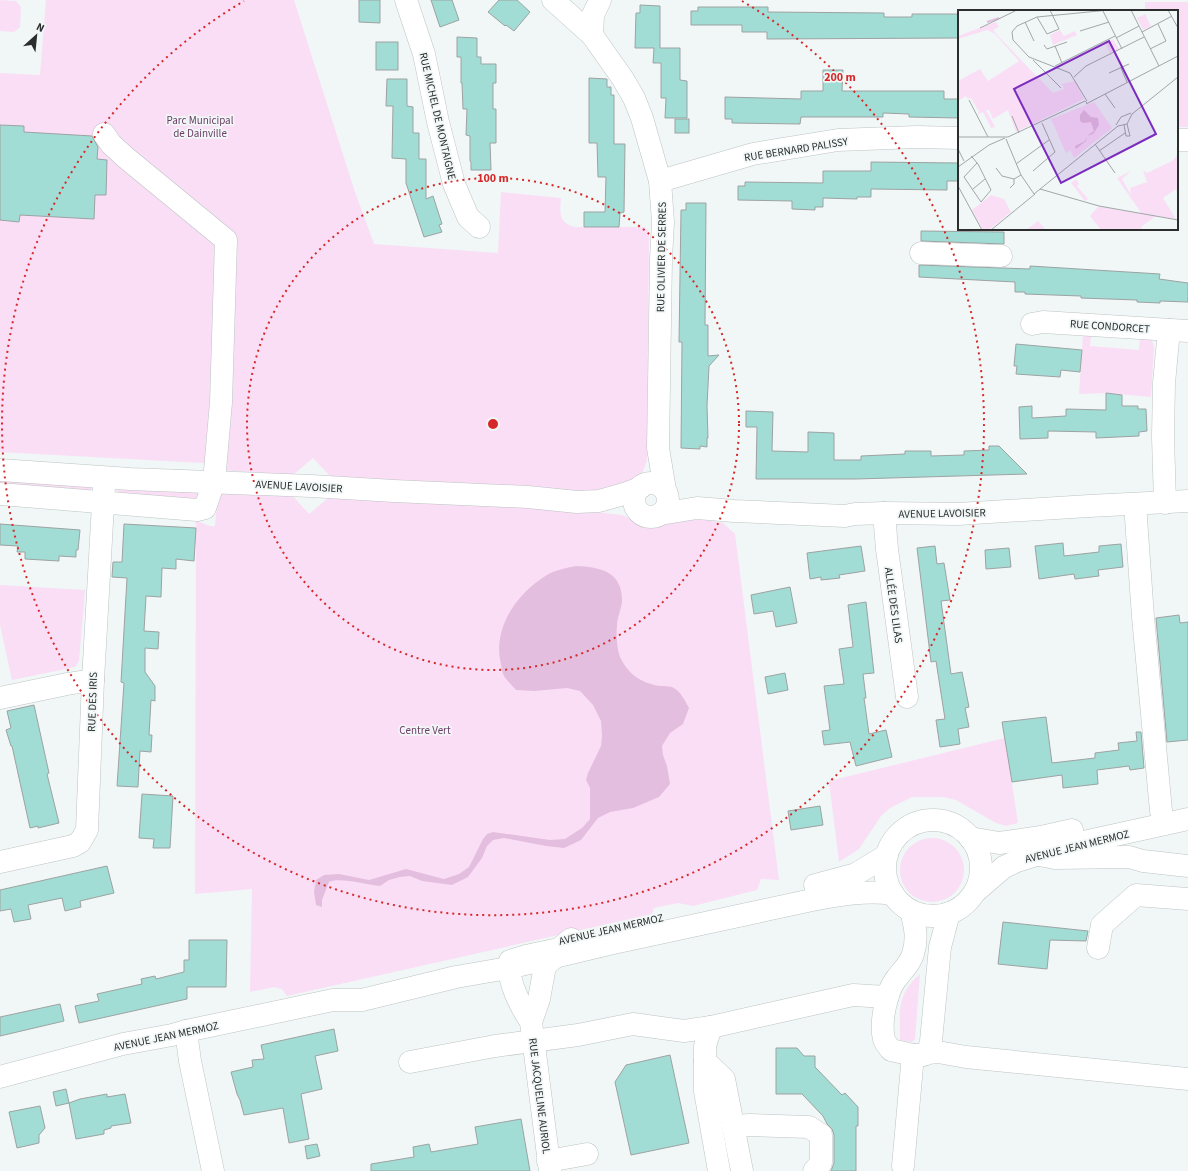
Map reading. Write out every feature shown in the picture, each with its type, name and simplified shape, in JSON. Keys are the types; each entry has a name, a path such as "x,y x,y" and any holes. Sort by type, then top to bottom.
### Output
{"main road":[{"name":"RUE MICHEL DE MONTAIGNE","path":"406,0 424,54 438,122 454,184 468,217 479,227"},
{"path":"553,0 592,34"},
{"path":"592,34 593,15 600,0"},
{"name":"RUE OLIVIER DE SERRES","path":"592,34 612,62 634,98 642,118 660,181 663,222 658,448 665,491"},
{"path":"0,494 197,510 205,508 214,482 222,389 226,240 125,157 111,144 104,134"},
{"name":"RUE BERNARD PALISSY","path":"660,181 753,154 838,140 917,137 958,138"},
{"path":"921,253 1001,256"},
{"name":"RUE CONDORCET","path":"1032,324 1043,322 1178,331"},
{"path":"1165,503 1163,437 1164,383 1178,331"},
{"name":"RUE OLIVIER DE SERRES","path":"642,486 652,466 658,448"},
{"name":"AVENUE LAVOISIER","path":"0,470 104,478 284,484 394,492 528,497 577,502 599,501 627,493 642,486"},
{"name":"RUE DES IRIS","path":"0,862 73,846 80,842 87,830 93,680 104,478"},
{"path":"649,483 655,484 660,486 665,491 668,502 664,511 651,514 635,506 634,502 636,492 642,486 649,483"},
{"name":"AVENUE LAVOISIER","path":"665,491 697,508"},
{"name":"AVENUE LAVOISIER","path":"599,501 651,514 697,508 734,512 846,516 855,514 884,513 958,514 1188,501"},
{"path":"1135,504 1143,617 1161,811"},
{"name":"ALLÉE DES LILAS","path":"884,513 887,549 907,697"},
{"path":"0,698 93,680"},
{"name":"AVENUE JEAN MERMOZ","path":"970,838 999,843 1041,837 1188,805"},
{"name":"AVENUE JEAN MERMOZ","path":"975,892 1004,868 1017,861 1088,841 1188,820"},
{"path":"923,822 944,822 954,825 970,838 975,846 981,864 980,874 975,892 963,905 948,913 936,916 923,915 911,911 900,903 888,885 885,865 891,846 904,830 923,822"},
{"path":"1038,854 1055,858 1129,857 1144,861 1188,866"},
{"name":"AVENUE JEAN MERMOZ","path":"333,1000 356,986 571,939 739,900 842,879 856,874 887,855"},
{"path":"1098,948 1102,925 1136,895 1144,861"},
{"name":"AVENUE JEAN MERMOZ","path":"0,1076 123,1044 172,1035 333,1000 362,1000 456,977 508,968 734,916 839,895 878,892 893,894"},
{"path":"1136,895 1188,899"},
{"path":"911,911 916,931 913,954 908,965 895,980 888,996 884,1014 883,1032 885,1041 891,1050 920,1054 938,1052 966,1057 1188,1079"},
{"path":"903,1166 920,1054 931,1041 940,947 948,913"},
{"path":"532,1031 508,968 510,961 559,949 571,939"},
{"path":"532,1031 545,966 555,957"},
{"path":"410,1062 495,1046 532,1031 578,1035 633,1024 684,1031 711,1027 853,995 867,995 881,998 888,996"},
{"path":"711,1027 705,1046 706,1091 720,1171"},
{"path":"186,1031 190,1061 213,1171"},
{"name":"RUE JACQUELINE AURIOL","path":"532,1031 549,1166"},
{"path":"705,1061 724,1079 742,1171"},
{"path":"734,1126 750,1125 809,1127 821,1135 821,1163 814,1171"},
{"path":"549,1166 587,1154"}],"green space":[{"path":"0,0 16,1 21,7 20,27 14,32 0,31"},
{"name":"Parc Municipal de Dainville","path":"46,0 294,0 354,189 374,244 498,253 501,192 561,198 561,216 566,223 575,227 645,227 649,232 647,459 642,477 610,491 577,491 331,477 313,458 293,475 205,469 203,463 0,452 0,73 40,75"},
{"path":"1145,2 1188,2 1188,127 1178,127 1178,10 1145,10"},
{"path":"1083,334 1091,334 1090,346 1139,350 1140,338 1151,339 1154,346 1151,397 1106,393 1079,394"},
{"path":"0,478 92,487 91,492 0,488"},
{"path":"118,489 201,492 201,501 116,495"},
{"name":"Centre Vert","path":"218,491 290,493 309,514 332,495 576,510 622,515 649,526 673,520 707,520 723,523 735,534 779,880 761,879 757,890 693,906 678,903 654,908 652,914 287,996 282,989 274,987 250,992 252,889 195,894 196,521 210,526 215,526"},
{"path":"0,585 85,590 79,661 75,667 12,680 0,625"},
{"path":"1005,738 1018,823 1006,826 996,823 956,800 943,797 912,797 890,808 881,816 859,849 839,862 829,781"},
{"path":"932,838 950,844 958,852 964,870 958,888 950,896 932,902 914,896 906,888 900,870 906,852 914,844"},
{"path":"920,974 915,1039 912,1042 900,1040 900,1012 903,996 912,982"}],"shaded area":[{"path":"576,566 602,570 609,573 619,584 622,602 617,623 617,643 621,659 628,670 642,681 675,689 682,696 689,708 683,724 670,733 662,746 670,784 659,797 633,808 610,812 598,818 581,840 564,848 504,838 493,840 487,846 482,858 468,877 452,885 422,881 410,876 389,880 380,886 339,880 329,882 322,900 322,907 316,905 314,892 316,880 324,875 339,874 369,880 406,869 444,879 459,874 469,867 487,834 493,832 550,840 565,839 582,828 590,819 590,788 586,780 601,746 602,736 601,721 593,705 580,691 567,688 534,691 516,690 503,675 499,651 500,637 509,613 526,591 550,573"}],"building":[{"path":"359,0 380,0 380,23 359,22"},
{"path":"431,0 452,0 459,20 440,27"},
{"path":"499,0 517,0 530,12 514,31 506,25 505,26 488,12"},
{"path":"640,5 660,6 660,48 680,48 680,80 687,81 687,118 665,118 666,98 661,98 661,63 653,63 654,48 635,48 636,13 640,13"},
{"path":"698,7 768,7 768,12 884,13 884,17 912,17 912,14 958,14 958,38 767,39 767,32 742,32 742,25 691,25 691,11 698,11"},
{"path":"457,37 477,38 477,57 481,57 481,64 496,64 496,83 493,83 493,109 496,109 496,143 490,143 491,170 471,170 470,136 466,135 467,109 463,109 461,57 457,57"},
{"path":"376,42 398,42 398,70 376,70"},
{"path":"823,70 843,70 842,91 944,91 944,99 958,99 958,118 909,117 909,114 883,113 883,117 801,117 800,124 732,123 732,119 725,119 725,97 801,99 801,91 823,91"},
{"path":"589,78 607,79 607,87 611,87 611,95 614,95 614,144 625,144 624,212 620,213 619,227 584,227 584,212 605,212 606,177 598,177 597,143 589,143"},
{"path":"387,79 407,79 407,106 413,107 413,133 419,133 419,159 426,159 426,199 433,196 442,224 439,225 442,232 424,237 406,183 406,159 392,158 393,106 386,106"},
{"path":"675,119 689,119 689,133 675,133"},
{"path":"0,125 24,126 24,132 92,136 98,147 97,159 107,160 106,195 95,195 94,219 20,215 19,222 0,220"},
{"path":"871,162 958,163 958,181 947,181 947,190 871,189 871,197 857,197 857,199 823,198 823,207 815,207 815,210 792,209 792,201 738,200 738,186 745,186 745,182 823,183 823,171 871,171"},
{"path":"686,203 706,203 705,325 708,325 708,356 719,355 709,366 707,406 708,438 707,447 700,446 700,449 681,448 682,342 679,342 681,210 686,210"},
{"path":"921,231 1004,232 1004,244 921,241"},
{"path":"919,265 1030,269 1030,266 1160,274 1159,279 1188,283 1188,302 1137,302 1137,300 1081,298 1081,296 1025,294 1025,292 1015,292 1015,282 919,277"},
{"path":"1016,344 1082,350 1080,372 1061,370 1060,377 1016,374 1017,366 1014,366"},
{"path":"1106,393 1122,395 1122,406 1138,406 1138,409 1146,409 1147,431 1139,432 1139,436 1096,438 1096,432 1048,431 1048,438 1020,439 1019,407 1032,406 1032,418 1066,416 1066,409 1106,410"},
{"path":"746,411 773,412 772,451 808,452 808,432 834,433 834,460 861,460 861,456 905,454 905,451 931,451 931,456 964,455 964,451 989,450 989,446 999,446 1027,474 856,479 756,479 757,427 746,427"},
{"path":"0,524 80,530 76,557 59,556 59,561 25,559 25,552 17,552 18,546 0,545"},
{"path":"124,524 196,528 194,561 176,559 176,569 162,568 161,597 146,596 144,631 159,632 158,649 145,648 145,672 155,686 155,701 151,700 149,735 152,735 151,752 140,751 138,787 117,786 124,683 121,682 127,578 112,577 113,562 122,562"},
{"path":"1063,543 1064,556 1099,552 1099,546 1121,544 1123,567 1098,570 1099,576 1075,579 1074,574 1039,579 1035,546"},
{"path":"861,546 865,571 839,575 840,578 821,580 821,577 810,579 807,553"},
{"path":"935,546 937,564 944,563 950,600 941,601 951,674 962,672 969,707 965,708 969,727 958,729 960,744 940,747 936,720 945,719 936,661 931,662 917,548"},
{"path":"1009,548 1011,567 986,569 985,550"},
{"path":"790,587 797,623 776,627 773,611 754,614 751,595"},
{"path":"866,602 874,673 863,674 866,698 864,698 869,734 886,730 892,757 856,766 850,742 824,745 822,731 830,730 824,686 844,684 839,649 853,647 848,605"},
{"path":"1179,615 1180,623 1188,622 1188,740 1167,742 1156,618"},
{"path":"785,673 788,690 768,694 765,677"},
{"path":"34,705 49,773 47,774 59,823 38,828 38,826 30,828 12,746 6,730 11,728 7,711"},
{"path":"1046,717 1052,763 1095,758 1095,753 1119,750 1118,743 1137,741 1136,732 1141,732 1144,768 1130,770 1129,766 1097,770 1098,784 1063,788 1062,775 1012,782 1002,722"},
{"path":"142,794 173,796 170,848 153,848 154,839 139,838"},
{"path":"820,806 823,825 791,830 788,811"},
{"path":"107,866 114,893 80,901 81,907 65,911 62,898 28,905 31,919 14,922 11,909 0,911 0,890"},
{"path":"1003,922 1088,931 1086,941 1050,940 1047,969 998,964"},
{"path":"189,940 227,940 226,987 187,987 187,999 79,1023 75,1006 99,1001 97,994 142,984 141,979 155,976 156,979 184,972 184,960 189,960"},
{"path":"60,1004 64,1021 0,1036 0,1017"},
{"path":"334,1029 338,1051 315,1056 322,1089 301,1094 309,1139 289,1143 283,1108 244,1115 231,1072 253,1067 252,1060 264,1059 261,1045"},
{"path":"776,1048 797,1048 804,1056 815,1056 815,1067 842,1095 845,1093 858,1107 858,1126 856,1126 856,1171 831,1171 834,1163 834,1135 832,1129 827,1124 823,1116 802,1094 776,1094"},
{"path":"670,1055 689,1143 631,1155 615,1082 626,1065"},
{"path":"66,1089 69,1103 56,1106 53,1092"},
{"path":"107,1094 107,1097 125,1094 131,1123 111,1126 111,1128 104,1130 104,1134 76,1139 69,1103 80,1099"},
{"path":"40,1106 45,1128 39,1135 39,1143 17,1148 9,1112"},
{"path":"521,1119 530,1171 371,1171 371,1164 414,1157 413,1147 429,1144 431,1152 478,1144 475,1127"},
{"path":"317,1144 320,1156 307,1159 305,1146"}]}
